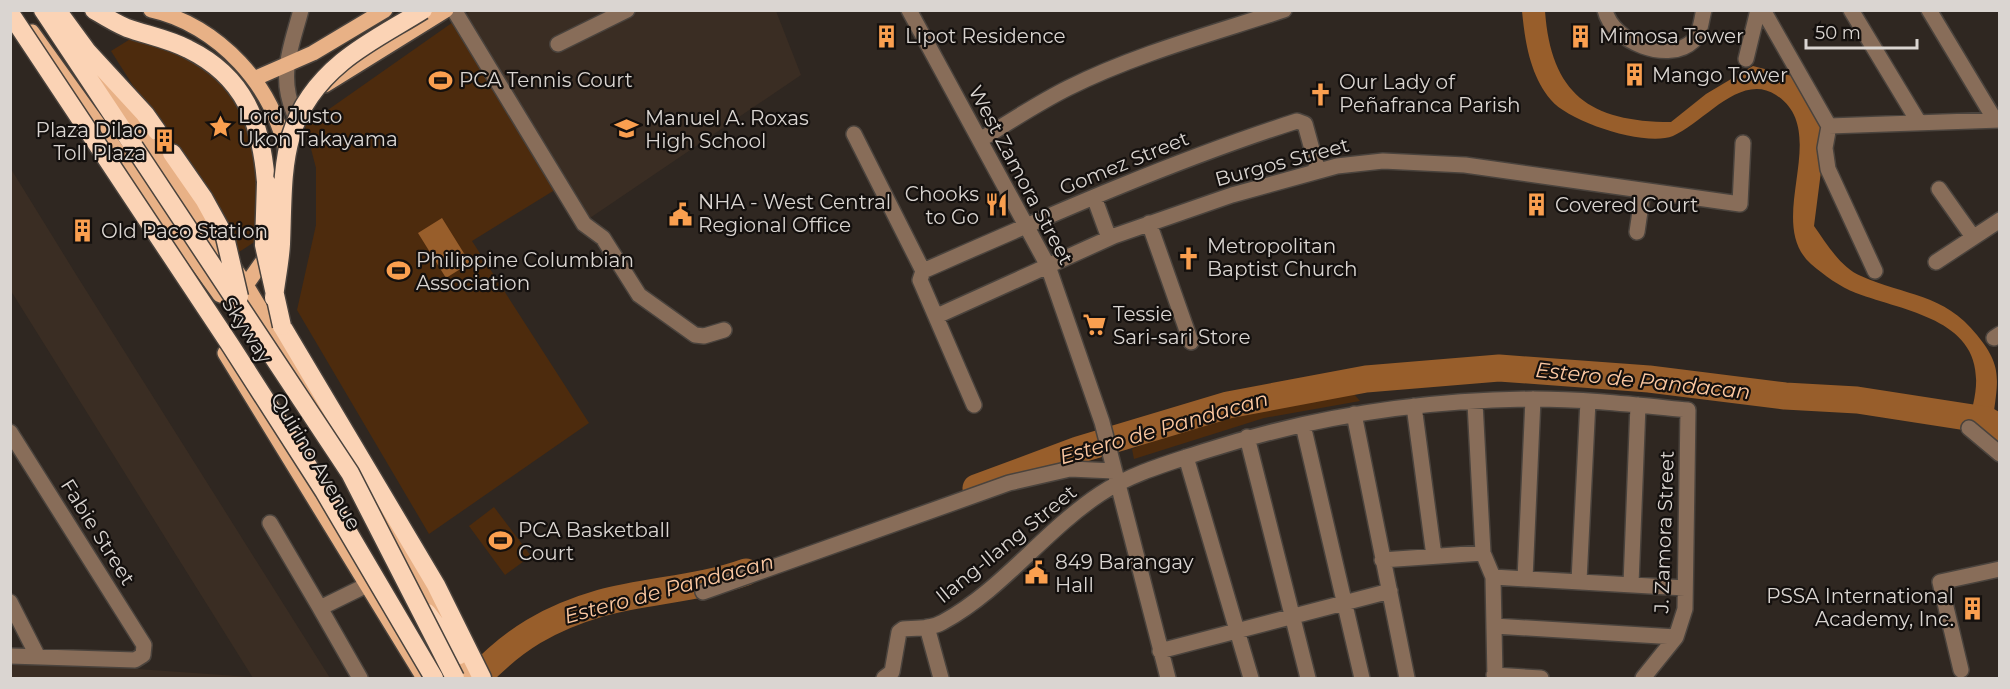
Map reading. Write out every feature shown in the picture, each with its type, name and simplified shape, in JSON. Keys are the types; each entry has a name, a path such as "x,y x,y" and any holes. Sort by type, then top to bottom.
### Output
{"highway":[{"name":"Skyway","path":"43,10 350,473 455,678"},
{"path":"57,10 87,51 145,114 157,131"},
{"path":"94,10 125,27 188,49 208,61 237,88 257,123 264,155 264,245 282,326 436,585 482,678"},
{"path":"274,298 281,246 284,157 296,117 309,95 343,61 423,10"},
{"name":"Skyway","path":"10,13 306,462 434,678"},
{"path":"172,153 210,208 225,237 242,309 253,333 404,584 459,655"}],"main road":[{"path":"17,10 220,295 225,297"},
{"name":"Quirino Avenue","path":"57,10 246,285 424,587 471,678"},
{"path":"150,10 187,25 215,42 256,78 275,113 281,133 289,184 272,284 272,307 279,339"},
{"path":"256,78 313,53 385,10"},
{"path":"281,133 294,113 317,89 446,10"},
{"name":"Quirino Avenue","path":"10,28 198,311 424,678"},
{"path":"198,311 231,296 246,285 262,265 275,243 283,219"}],"street":[{"path":"275,113 301,10"},
{"path":"454,10 584,224 603,238 639,295 695,335 704,336 724,330"},
{"path":"558,44 627,10"},
{"name":"West Zamora Street","path":"909,10 1029,225 1048,266 1103,426 1168,678"},
{"path":"981,140 1067,89 1097,75 1147,55 1284,10"},
{"path":"1605,10 1612,26 1622,34 1641,45 1664,52 1682,49 1693,41 1698,35 1704,10"},
{"path":"1746,59 1758,10"},
{"path":"1763,10 1829,126 1826,148 1828,169 1875,271"},
{"path":"1851,10 1918,121"},
{"path":"1929,10 1997,120"},
{"path":"286,65 286,90 294,113"},
{"path":"1829,126 1918,121 1997,120"},
{"name":"Gomez Street","path":"921,274 1094,197 1237,140 1297,121 1305,124 1318,171"},
{"path":"854,134 921,274 974,405"},
{"name":"Burgos Street","path":"937,316 1109,238 1318,171 1383,161 1465,165 1740,204 1743,143"},
{"path":"1940,189 1973,237"},
{"path":"1637,232 1642,191"},
{"path":"1094,197 1109,238"},
{"path":"1936,262 2000,220"},
{"path":"1149,224 1191,342"},
{"path":"1525,579 1533,399"},
{"name":"Ilang-Ilang Street","path":"884,678 892,672 899,632 903,629 941,623 985,593 1100,494 1114,474 1144,471 1246,437 1354,414 1414,406 1533,399 1588,401 1688,410"},
{"path":"1579,581 1588,401"},
{"path":"1475,403 1483,553 1493,577 1495,677 1541,678"},
{"path":"1631,584 1638,405"},
{"path":"1414,406 1434,556"},
{"name":"J. Zamora Street","path":"1643,678 1676,637 1685,609 1688,410"},
{"path":"1354,414 1407,678"},
{"path":"1303,425 1362,678"},
{"path":"1969,428 2000,454"},
{"name":"Fabie Street","path":"10,432 144,645 143,655 135,660 38,657"},
{"path":"1246,437 1308,678"},
{"path":"1186,457 1251,678"},
{"path":"703,592 1009,483 1070,469 1114,474"},
{"path":"270,523 360,678"},
{"path":"1382,560 1483,553"},
{"path":"1961,670 1940,582 2000,568"},
{"path":"1493,577 1685,588"},
{"path":"320,608 367,585"},
{"path":"1160,651 1390,591"},
{"path":"10,602 38,657 10,656"},
{"path":"1494,626 1676,637"},
{"path":"927,627 941,678"}],"shaded area":[{"name":"Manuel A. Roxas High School","path":"472,10 776,11 801,75 587,220 466,14"},
{"path":"1522,11 1545,11 1549,40 1556,63 1566,83 1580,98 1597,109 1618,116 1643,121 1671,122 1706,94 1753,66 1800,78 1816,106 1824,148 1814,226 1834,254 1854,272 1877,283 1937,303 1964,321 1985,345 1994,362 1997,388 1994,411 1973,405 1976,377 1971,355 1960,338 1943,325 1923,316 1844,287 1811,264 1798,246 1793,225 1799,131 1792,111 1776,95 1763,90 1749,90 1736,94 1685,130 1660,139 1608,130 1574,116 1551,100 1533,69"},
{"name":"Philippine Columbian Association","path":"456,20 558,188 472,241 589,423 429,534 297,310 316,225 316,168 305,126"},
{"path":"132,38 165,48 194,62 218,82 239,110 254,103 262,237 239,252 111,51"},
{"path":"11,169 330,678 253,678 11,291"},
{"path":"442,218 470,263 446,278 418,233"},
{"path":"1354,394 1360,401 1264,418 1134,459 1132,449 1213,420 1269,406"},
{"name":"PCA Basketball Court","path":"494,507 531,556 505,575 469,526"},
{"path":"10,660 251,677 251,678 11,678"}],"waterway":[{"name":"Estero de Pandacan","path":"976,488 1078,450 1228,405 1366,379 1499,368 1649,379 1785,396 1857,400 1986,420 2000,428"},
{"name":"Estero de Pandacan","path":"477,678 519,641 549,623 582,609 619,599 728,578 746,572"}],"tunnel":[{"path":"157,131 172,153"}],"place":[{"name":"Lipot Residence","path":"887,36"},
{"name":"Mimosa Tower","path":"1581,36"},
{"name":"Mango Tower","path":"1634,75"},
{"name":"PCA Tennis Court","path":"441,80"},
{"name":"Our Lady of Peñafranca Parish","path":"1321,94"},
{"name":"Lord Justo Ukon Takayama","path":"220,127"},
{"name":"Manuel A. Roxas High School","path":"627,129"},
{"name":"Plaza Dilao Toll Plaza","path":"164,141"},
{"name":"Chooks to Go","path":"997,205"},
{"name":"Covered Court","path":"1537,205"},
{"name":"NHA - West Central Regional Office","path":"680,214"},
{"name":"Old Paco Station","path":"83,231"},
{"name":"Metropolitan Baptist Church","path":"1189,258"},
{"name":"Philippine Columbian Association","path":"398,271"},
{"name":"Tessie Sari-sari Store","path":"1095,325"},
{"name":"PCA Basketball Court","path":"500,541"},
{"name":"849 Barangay Hall","path":"1037,573"},
{"name":"PSSA International Academy, Inc.","path":"1972,608"}]}
